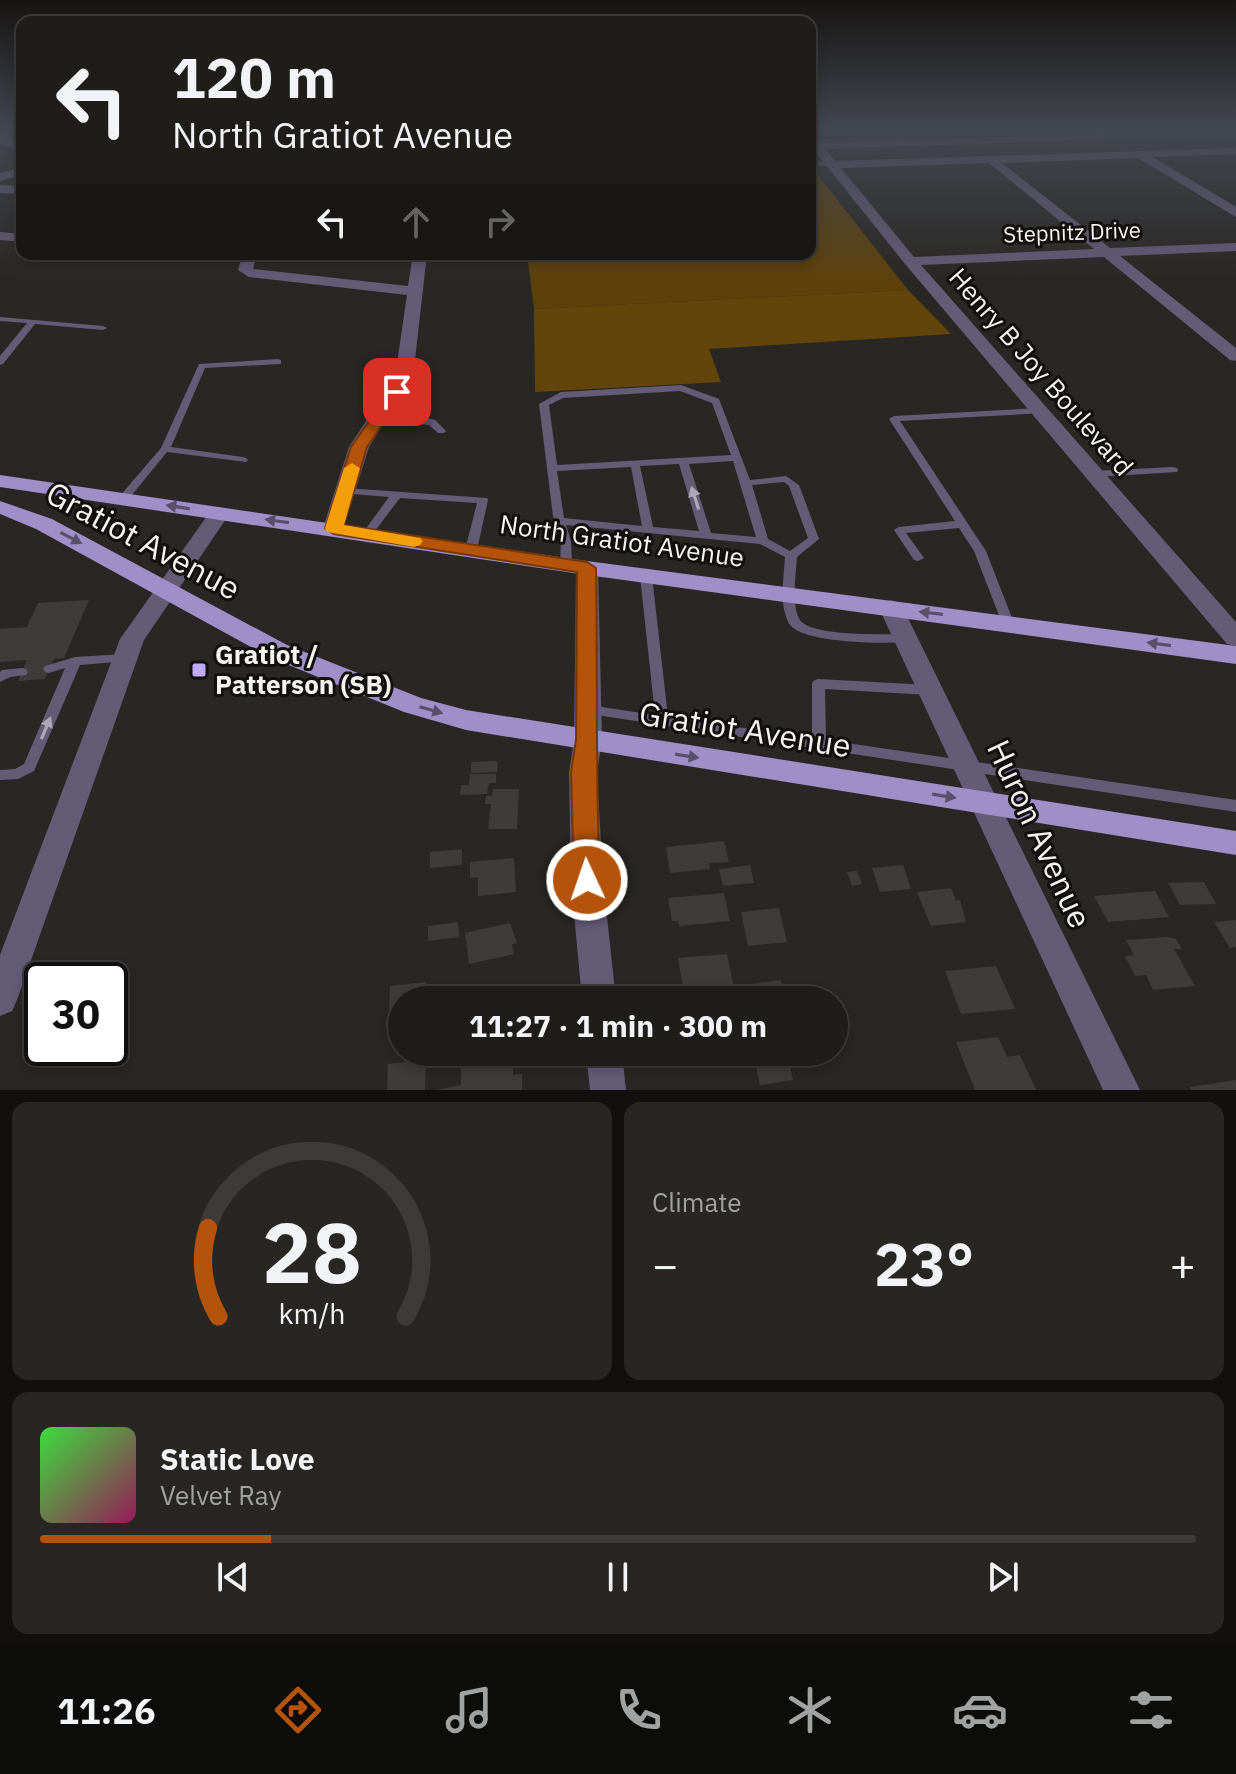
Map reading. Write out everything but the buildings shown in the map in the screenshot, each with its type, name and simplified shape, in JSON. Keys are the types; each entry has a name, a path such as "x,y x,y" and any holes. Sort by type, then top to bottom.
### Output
{"main road":[{"name":"North Gratiot Avenue","path":"0,481 646,576 1236,655"},
{"name":"Gratiot Avenue","path":"0,507 44,524 278,651 413,705 470,721 588,725 983,802 1236,843"}],"street":[{"name":"Henry B Joy Boulevard","path":"844,180 910,261 1236,638"},
{"path":"1017,180 1236,356"},
{"path":"1182,180 1236,213"},
{"name":"Stepnitz Drive","path":"910,261 1236,247"},
{"path":"248,260 245,270 249,273 416,291"},
{"path":"334,528 359,447 404,377 419,260"},
{"path":"0,1000 132,639 219,513"},
{"path":"576,566 588,725 583,772 585,836 598,986"},
{"name":"Huron Avenue","path":"891,608 1122,1090"},
{"path":"605,1066 608,1090"}],"lane":[{"path":"0,319 103,328"},
{"path":"0,362 33,321"},
{"path":"123,499 165,449 202,366 278,362"},
{"path":"576,566 558,516 544,404 561,395 681,388 716,401 763,541"},
{"path":"1008,623 980,551 894,419 1040,411"},
{"path":"379,418 432,422 441,431"},
{"path":"165,449 243,460"},
{"path":"552,468 737,458"},
{"path":"683,461 706,535"},
{"path":"635,464 648,530"},
{"path":"1095,474 1173,470"},
{"path":"746,483 786,479 794,485 814,539 791,556"},
{"path":"345,491 483,500 471,550"},
{"path":"367,534 397,494"},
{"path":"562,521 763,541 791,556"},
{"path":"918,558 899,530 962,524"},
{"path":"791,556 790,595 795,623 801,630 827,635 906,638"},
{"path":"646,576 662,721"},
{"path":"49,669 75,661 125,657"},
{"path":"0,775 18,774 29,767 75,661"},
{"path":"1,676 22,672"},
{"path":"819,744 818,684 930,690"},
{"path":"588,725 662,721 1236,806"}],"shaded area":[{"path":"816,180 822,180 908,290 534,309 528,260 816,260"},
{"path":"908,290 951,334 709,349 721,382 535,392 534,309"}],"slow traffic":[{"path":"352,468 334,528 414,541"}],"place":[{"name":"Gratiot / Patterson (SB)","path":"199,670"}],"route":[{"path":"397,392 359,447 334,528 587,568 588,740 583,772 587,880"}]}
